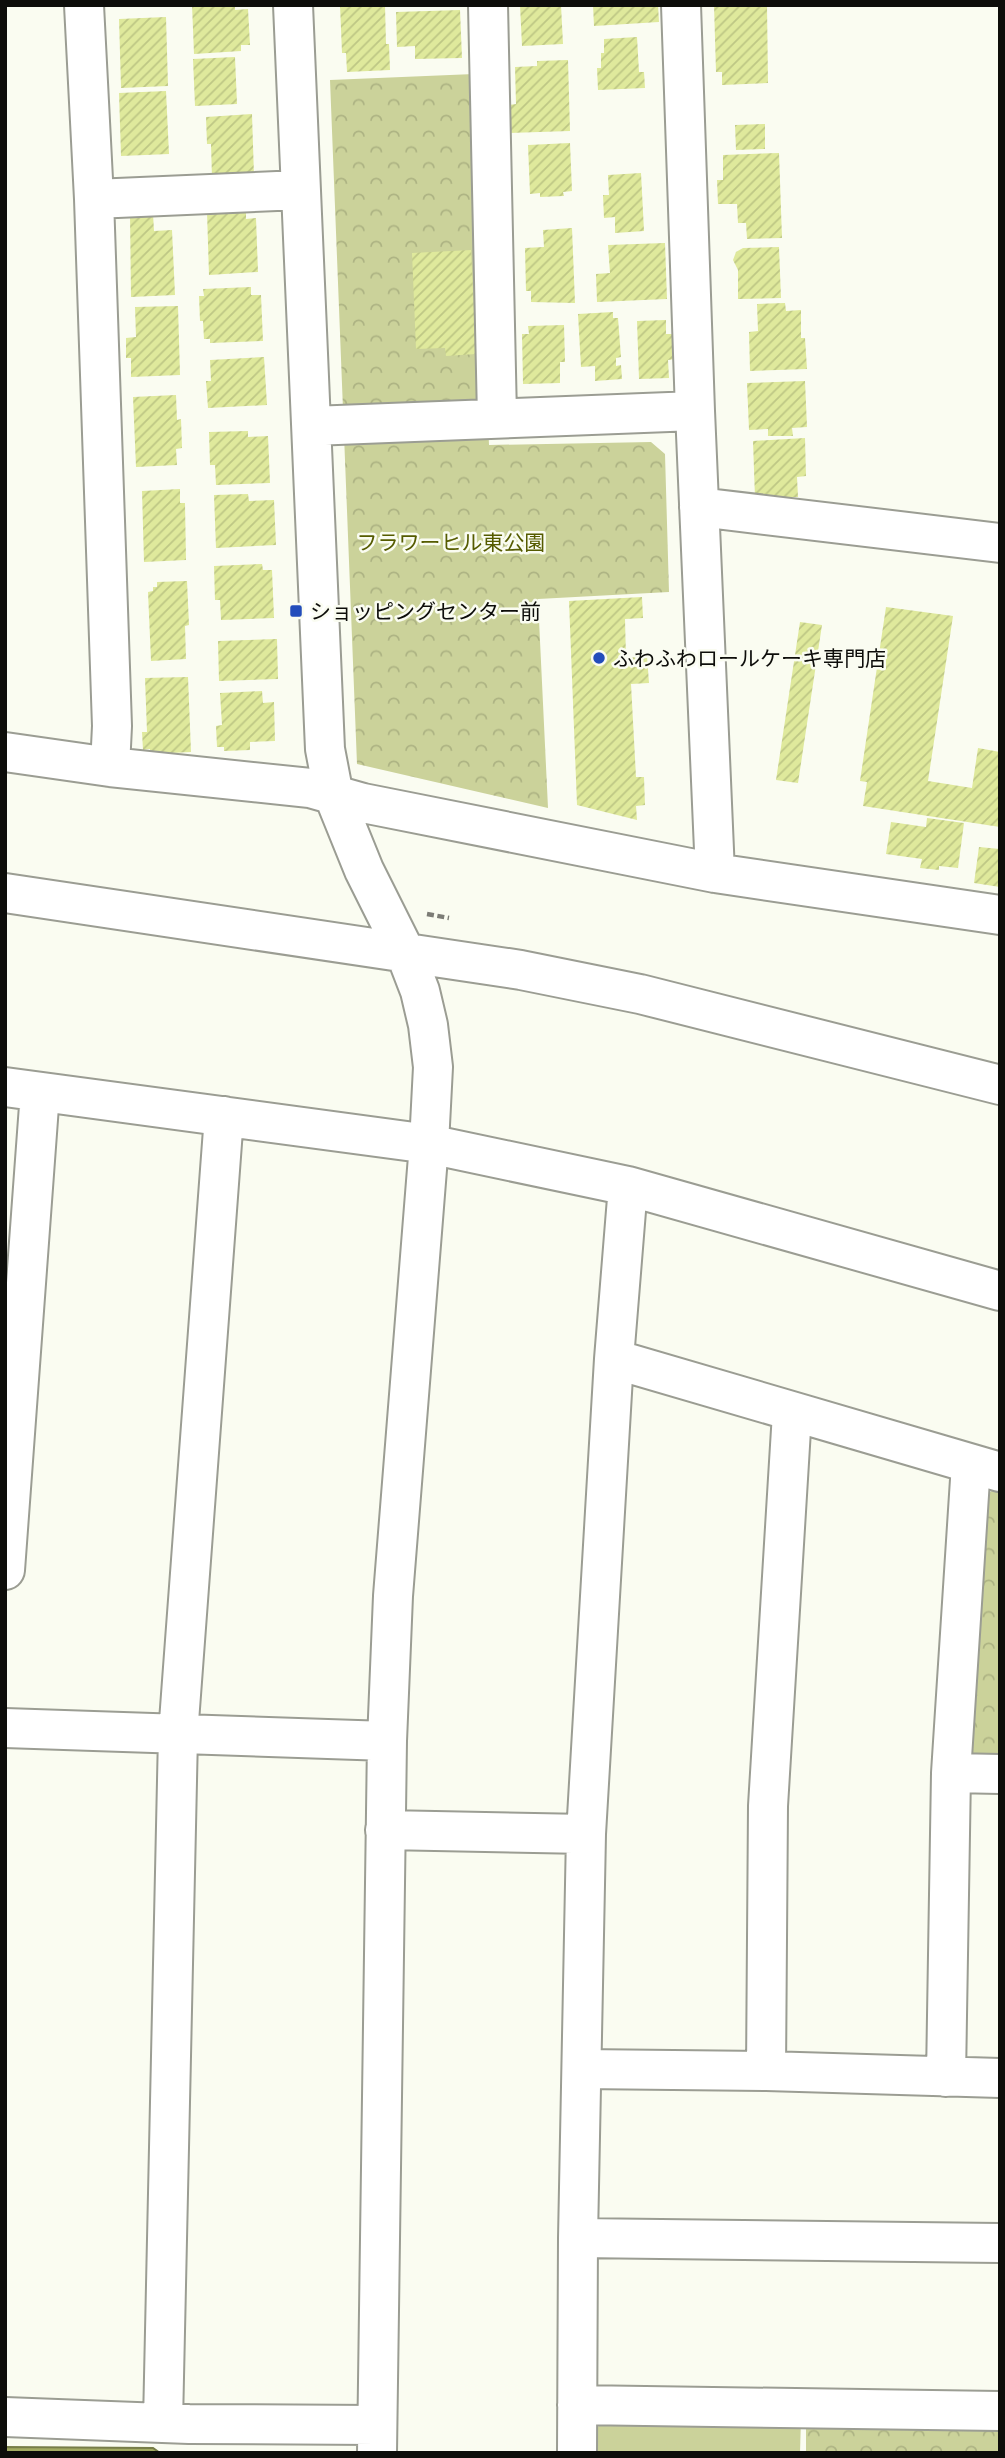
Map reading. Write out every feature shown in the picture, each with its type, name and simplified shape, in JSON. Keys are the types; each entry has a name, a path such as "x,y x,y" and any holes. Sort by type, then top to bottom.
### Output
{"street":[{"path":"84,5 94,200 112,726 110,766"},
{"path":"5,2417 180,2433 376,2439 385,1830 393,1596 433,1068 428,1025 420,992 405,951 364,870 334,796 325,749 293,5"},
{"path":"488,5 497,417"},
{"path":"681,5 715,873"},
{"path":"94,200 300,190"},
{"path":"312,426 695,411"},
{"path":"699,507 1000,543"},
{"path":"14,753 310,788 334,796 715,873 1000,915"},
{"path":"5,892 521,970 640,994 1000,1085"},
{"path":"5,1570 23,1090 429,1144 628,1186 1000,1291"},
{"path":"180,2433 178,1735 224,1115"},
{"path":"577,2453 578,2238 586,1834 614,1359 628,1186"},
{"path":"614,1359 985,1468 951,1773 946,2077"},
{"path":"766,2071 768,1806 792,1413"},
{"path":"5,1728 387,1741"},
{"path":"951,1773 1000,1774"},
{"path":"385,1830 586,1834"},
{"path":"582,2069 1000,2078"},
{"path":"578,2238 1000,2244"},
{"path":"577,2405 1000,2411"}],"path":[{"path":"416,912 455,919"}],"green space":[{"name":"フラワーヒル東公園","path":"474,74 489,445 651,442 665,454 669,592 538,599 548,808 357,764 330,80"},
{"path":"996,1488 1000,1489 1000,1763 966,1753 983,1497"},
{"path":"801,2418 800,2453 594,2453 595,2428 613,2419"},
{"path":"806,2418 1000,2423 1000,2453 806,2453"}],"shaded area":[{"path":"5,2447 153,2448 160,2453 5,2453"}],"building":[{"path":"192,5 235,5 235,10 248,9 250,45 241,45 241,51 194,54"},
{"path":"340,5 385,5 390,70 347,72 346,53 342,53"},
{"path":"520,5 561,5 563,44 522,46"},
{"path":"593,5 658,5 659,22 594,26"},
{"path":"714,5 767,5 768,83 722,85 722,72 716,72"},
{"path":"460,10 462,58 415,59 415,46 397,47 396,12"},
{"path":"166,17 168,86 121,88 119,19"},
{"path":"637,37 639,72 644,72 645,88 598,90 597,68 601,68 604,39"},
{"path":"235,57 237,104 195,106 193,59"},
{"path":"568,60 570,131 509,133 509,105 516,104 515,67 537,66 537,61"},
{"path":"166,91 169,154 121,156 119,93"},
{"path":"252,114 254,176 212,178 211,144 207,144 206,117"},
{"path":"765,124 765,149 736,150 735,125"},
{"path":"570,143 572,191 563,192 564,196 540,197 540,193 530,194 528,145"},
{"path":"779,153 782,238 747,239 746,223 738,223 737,204 718,204 717,180 723,180 723,155"},
{"path":"641,173 644,231 615,233 615,217 604,218 603,195 609,195 608,175"},
{"path":"246,210 246,219 256,218 258,272 209,275 207,212"},
{"path":"153,214 154,231 172,230 175,295 131,297 130,215"},
{"path":"572,228 575,303 531,302 531,291 526,291 525,248 544,247 543,230"},
{"path":"665,243 667,299 597,302 596,274 610,273 608,245"},
{"path":"779,247 781,298 738,299 738,270 733,260 736,252 743,248"},
{"path":"471,250 476,354 446,356 445,348 416,349 412,253"},
{"path":"251,287 251,295 261,295 263,341 210,343 210,339 204,339 199,296 204,296 203,289"},
{"path":"785,303 786,311 801,310 801,338 805,338 807,369 750,371 749,332 758,331 757,304"},
{"path":"178,306 180,375 131,377 131,358 126,358 126,338 136,337 135,307"},
{"path":"613,312 613,318 618,318 621,357 616,358 616,366 621,365 622,379 595,381 595,366 581,367 578,314"},
{"path":"666,320 666,334 675,334 676,359 668,360 669,378 639,379 637,321"},
{"path":"564,325 565,362 560,362 560,383 523,384 522,334 529,334 528,326"},
{"path":"264,357 267,405 208,408 206,381 211,381 210,360"},
{"path":"805,381 807,427 792,428 793,436 768,436 768,429 749,430 747,383"},
{"path":"176,395 177,420 181,419 182,448 176,449 177,465 136,467 133,397"},
{"path":"248,431 248,437 268,436 270,483 216,485 215,465 210,465 209,432"},
{"path":"805,438 806,476 797,477 798,497 755,498 753,441"},
{"path":"180,489 180,503 185,503 186,560 144,562 142,491"},
{"path":"248,494 249,501 274,500 276,545 216,548 214,495"},
{"path":"262,564 263,570 272,570 274,618 221,620 220,600 215,600 214,566"},
{"path":"187,581 189,625 185,626 186,659 151,661 148,592 157,587 157,582"},
{"path":"642,597 643,618 625,619 626,658 647,656 649,683 631,684 636,777 644,777 645,805 636,806 637,820 577,805 569,601"},
{"path":"886,607 953,616 928,781 972,788 978,748 1000,752 1000,827 863,806 867,782 860,781"},
{"path":"800,622 822,625 798,783 776,780"},
{"path":"277,639 278,679 219,681 218,641"},
{"path":"188,677 191,752 150,754 150,749 143,750 142,732 147,732 145,678"},
{"path":"262,691 263,703 274,702 275,741 250,742 250,750 224,751 224,747 217,747 216,726 222,725 220,693"},
{"path":"927,818 964,823 958,868 920,868 922,859 886,854 891,822 926,827"},
{"path":"979,847 1000,849 1000,887 974,883"}],"place":[{"name":"ショッピングセンター前","path":"296,611"},
{"name":"ふわふわロールケーキ専門店","path":"599,658"}]}
